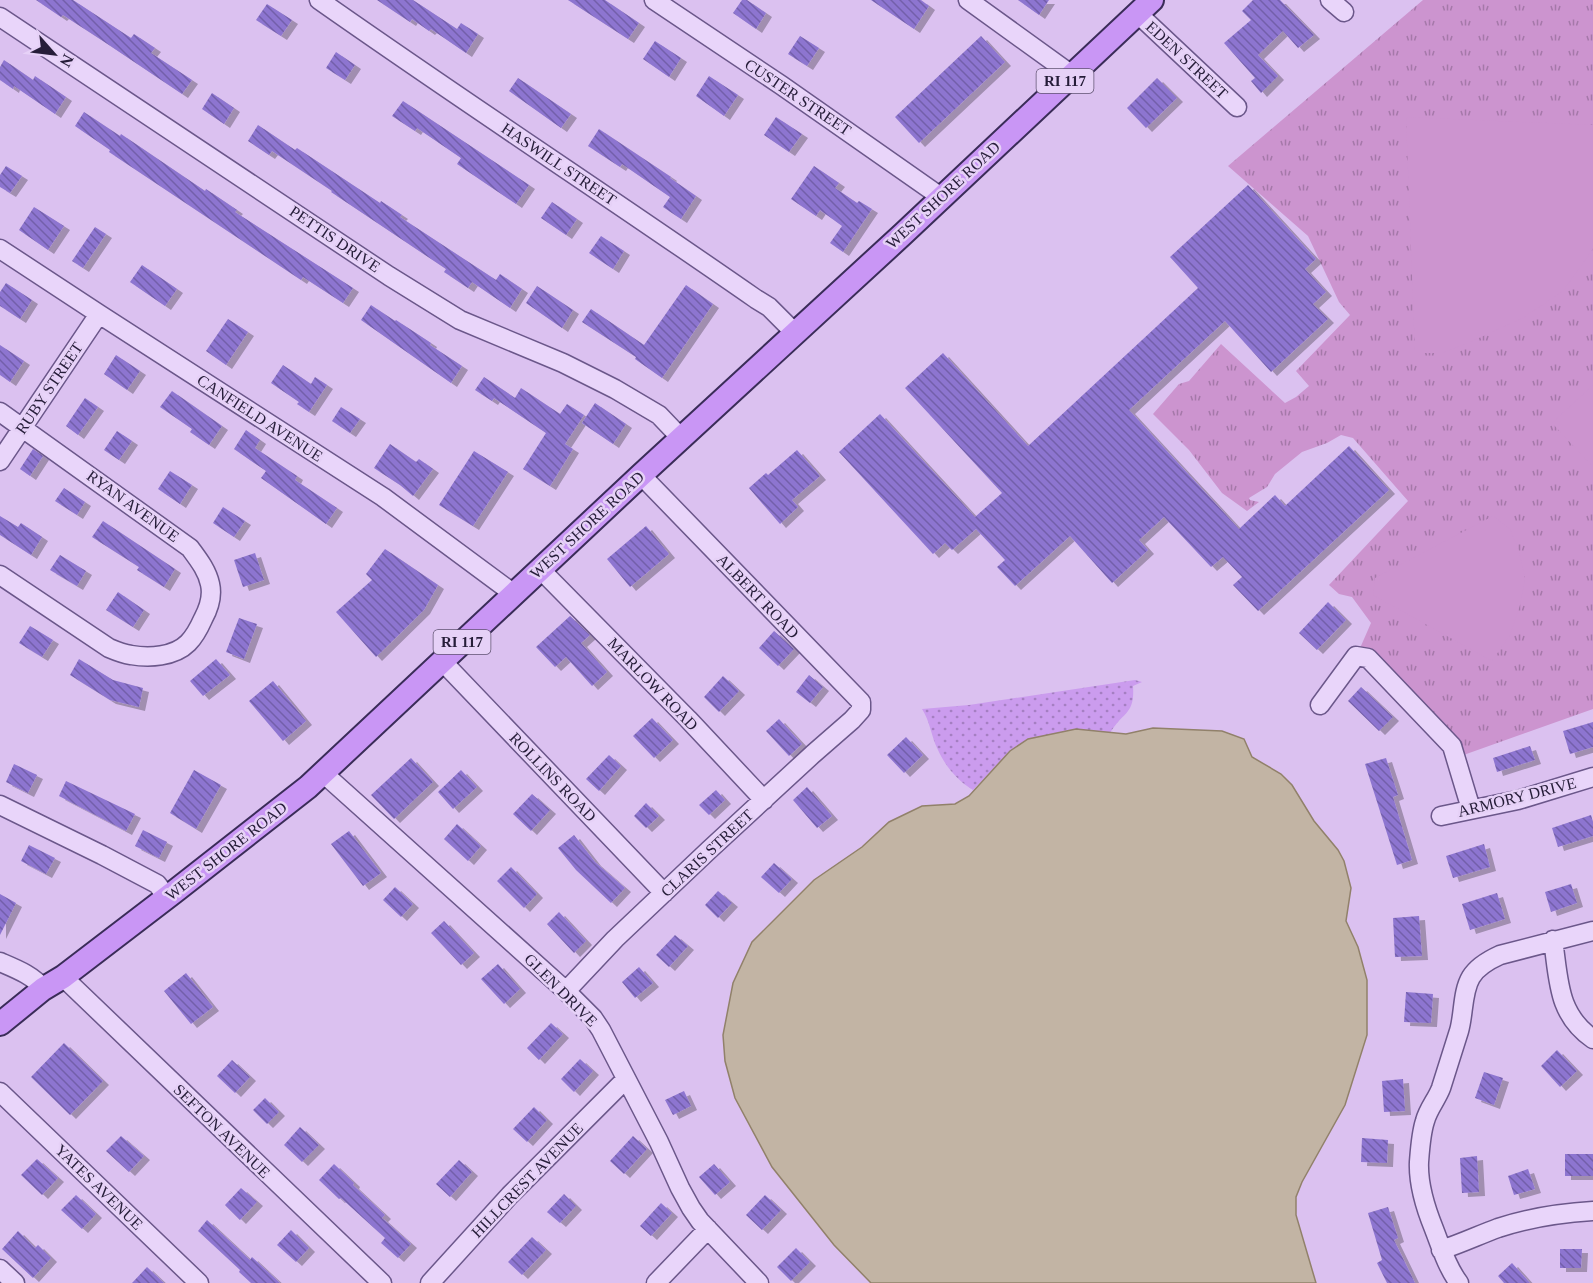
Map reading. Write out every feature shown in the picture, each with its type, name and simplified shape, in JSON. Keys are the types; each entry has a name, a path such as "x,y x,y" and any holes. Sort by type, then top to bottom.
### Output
{"main road":[{"name":"WEST SHORE ROAD","path":"0,1024 303,791 1144,7"}],"street":[{"name":"HASWILL STREET","path":"319,0 434,81 627,209 769,308 795,333"},
{"name":"CUSTER STREET","path":"654,0 941,197"},
{"path":"968,0 1072,75"},
{"name":"EDEN STREET","path":"1144,7 1237,107"},
{"name":"PETTIS DRIVE","path":"0,17 451,315 562,363 615,389 659,415 681,438"},
{"name":"CANFIELD AVENUE","path":"0,249 383,497 514,594"},
{"name":"RUBY STREET","path":"0,461 99,314"},
{"name":"RYAN AVENUE","path":"0,412 190,548 202,564 210,583 212,597 197,631 187,644 170,653 152,657 129,655 109,648 0,576"},
{"name":"ALBERT ROAD","path":"641,475 861,702 861,710 852,720"},
{"name":"MARLOW ROAD","path":"540,569 688,719 764,800"},
{"path":"1320,705 1356,656 1368,658 1452,746 1471,809"},
{"name":"ROLLINS ROAD","path":"442,661 664,893"},
{"name":"CLARIS STREET","path":"566,991 615,939 852,720"},
{"name":"GLEN DRIVE","path":"323,773 566,991 593,1018 659,1142 686,1199 700,1221 759,1283"},
{"name":"ARMORY DRIVE","path":"1441,816 1518,800 1593,777"},
{"path":"0,805 157,885 167,897"},
{"path":"1459,1283 1451,1272 1425,1208 1419,1163 1421,1135 1440,1090 1460,1028 1468,983 1475,971 1490,959 1515,950 1593,931"},
{"path":"1553,940 1562,1000 1574,1022 1593,1039"},
{"path":"0,962 21,972 43,989"},
{"name":"SEFTON AVENUE","path":"63,977 382,1283"},
{"name":"HILLCREST AVENUE","path":"430,1283 510,1194 626,1079"},
{"name":"YATES AVENUE","path":"0,1092 199,1283"},
{"path":"1442,1250 1516,1223 1565,1213 1593,1211"},
{"path":"656,1283 708,1229"},
{"path":"0,1269 15,1283"}],"sand":[{"path":"1135,680 1142,682 1133,686 1130,708 1110,733 1010,751 973,790 957,778 944,762 922,709 969,705"}],"green space":[{"path":"1423,0 1593,0 1593,709 1458,757 1357,655 1371,623 1352,597 1339,594 1329,585 1408,501 1353,438 1341,435 1302,452 1275,474 1267,487 1249,498 1259,502 1247,511 1222,493 1189,450 1153,414 1179,384 1189,381 1221,344 1285,403 1309,386 1296,371 1350,315 1339,302 1308,236 1228,166"},
{"path":"1406,117 1593,125 1593,248 1591,252 1563,291 1523,318 1442,353 1415,353"},
{"path":"1593,385 1593,467 1552,423"},
{"path":"1493,516 1510,529 1519,551 1525,579 1520,605 1510,635 1492,661 1373,595 1375,578"}],"shaded area":[{"path":"1153,728 1222,731 1244,739 1252,757 1281,774 1292,785 1314,821 1344,861 1351,888 1346,921 1358,947 1367,980 1367,1035 1345,1105 1296,1197 1296,1215 1316,1283 871,1283 834,1245 772,1167 735,1098 725,1061 723,1035 733,983 752,942 814,880 862,847 889,822 922,806 955,804 969,796 1010,751 1028,739 1076,729 1126,734"}],"building":[{"path":"36,0 73,0 131,38 134,34 155,48 151,53 192,80 182,94 63,15 61,17"},
{"path":"377,0 413,0 457,29 461,23 478,34 466,53 431,29 429,31 412,19 410,22"},
{"path":"568,0 605,0 639,23 628,39"},
{"path":"742,0 747,0 766,13 756,29 733,13"},
{"path":"871,0 921,0 929,6 914,29"},
{"path":"1018,0 1049,0 1039,15"},
{"path":"1253,0 1280,0 1314,35 1298,48 1283,31 1258,55 1278,76 1261,93 1251,81 1255,78 1224,43 1251,20 1242,11"},
{"path":"267,4 292,20 281,36 256,20"},
{"path":"800,36 819,48 807,66 788,54"},
{"path":"981,36 1005,62 919,143 895,117"},
{"path":"655,41 681,58 669,77 643,59"},
{"path":"336,52 355,65 345,80 326,68"},
{"path":"4,60 33,80 35,76 66,97 55,114 14,86 13,89 0,80 0,67"},
{"path":"709,76 738,95 724,116 696,96"},
{"path":"518,78 571,114 561,128 509,91"},
{"path":"1157,78 1177,98 1146,128 1127,108"},
{"path":"212,93 234,108 224,124 202,109"},
{"path":"403,101 529,185 516,204 457,164 461,158 417,128 415,131 392,116"},
{"path":"84,112 120,136 121,134 205,191 206,189 237,210 235,212 353,288 343,303 303,277 301,280 109,152 110,150 75,126"},
{"path":"776,117 802,134 789,152 764,135"},
{"path":"258,125 380,203 381,201 402,215 400,217 496,280 500,274 522,289 510,308 472,282 468,288 444,272 446,269 332,191 272,151 269,155 248,141"},
{"path":"599,129 696,196 681,219 663,207 670,197 622,164 620,167 588,146"},
{"path":"6,166 22,176 10,193 0,187 0,175"},
{"path":"814,166 839,183 835,188 857,203 859,201 872,209 843,252 830,243 842,226 820,210 816,216 791,199"},
{"path":"1248,185 1316,259 1305,269 1326,292 1313,304 1328,319 1271,372 1225,321 1129,410 1239,529 1275,495 1285,506 1349,446 1389,490 1258,611 1233,585 1242,577 1223,557 1211,567 1164,517 1139,540 1148,550 1112,583 1070,536 1015,586 997,567 1005,560 976,529 952,550 945,543 933,554 839,452 880,414 975,517 1002,493 905,388 943,353 1028,446 1198,288 1170,257"},
{"path":"552,202 577,219 566,235 541,218"},
{"path":"34,207 64,226 48,250 19,230"},
{"path":"95,227 106,234 83,268 72,261"},
{"path":"601,236 624,251 613,269 589,253"},
{"path":"142,265 177,289 165,306 130,282"},
{"path":"6,283 32,300 20,319 0,306 0,292"},
{"path":"686,285 713,304 662,378 635,359 636,357 582,322 591,309 644,345"},
{"path":"537,286 573,310 562,328 526,303"},
{"path":"371,305 431,343 430,345 462,366 451,383 361,320"},
{"path":"228,319 248,332 226,365 206,351"},
{"path":"0,345 24,361 10,382 0,375"},
{"path":"116,355 140,371 127,390 104,374"},
{"path":"283,365 311,384 315,377 327,385 309,412 297,404 299,402 271,383"},
{"path":"484,377 515,398 521,388 560,414 567,404 584,415 565,444 573,449 550,486 523,469 546,433 494,398 492,401 475,390"},
{"path":"172,391 222,426 209,445 190,432 192,429 160,407"},
{"path":"85,398 98,407 78,435 66,426"},
{"path":"595,403 626,424 613,444 582,423"},
{"path":"341,407 360,419 350,433 332,421"},
{"path":"246,430 260,440 255,448 297,476 295,480 337,508 326,524 261,478 266,471 234,449"},
{"path":"117,431 132,441 119,460 104,450"},
{"path":"390,444 416,462 419,459 433,469 413,496 374,468"},
{"path":"33,449 43,456 30,476 20,469"},
{"path":"797,450 820,476 792,500 798,507 780,524 749,488"},
{"path":"474,451 508,472 473,526 439,505"},
{"path":"170,471 192,485 180,504 158,489"},
{"path":"64,488 85,502 77,515 55,501"},
{"path":"223,507 245,521 234,537 213,523"},
{"path":"0,516 18,527 21,523 42,537 31,555 0,535"},
{"path":"103,521 175,569 164,587 137,570 139,567 92,537"},
{"path":"646,526 669,554 630,587 607,559"},
{"path":"385,549 438,585 424,610 376,657 336,612 372,580 366,574"},
{"path":"255,553 264,580 243,587 234,560"},
{"path":"60,555 86,571 77,586 50,570"},
{"path":"118,592 144,610 133,627 106,610"},
{"path":"1328,602 1346,620 1317,650 1299,633"},
{"path":"570,616 590,635 581,643 607,672 592,686 566,657 555,667 536,647"},
{"path":"239,618 257,624 244,659 226,652"},
{"path":"30,626 53,640 42,657 19,643"},
{"path":"774,631 794,649 778,666 759,648"},
{"path":"79,659 113,680 143,688 139,707 110,700 70,675"},
{"path":"216,659 230,675 203,696 190,681"},
{"path":"809,675 823,687 810,703 796,692"},
{"path":"723,676 739,691 719,712 704,697"},
{"path":"273,681 306,721 283,741 249,701"},
{"path":"1361,687 1393,717 1379,731 1348,701"},
{"path":"652,718 673,740 654,758 633,736"},
{"path":"779,719 802,744 789,756 766,731"},
{"path":"1593,722 1593,747 1570,754 1563,731"},
{"path":"906,737 923,755 904,773 887,755"},
{"path":"1530,746 1535,760 1497,772 1493,758"},
{"path":"609,755 621,766 599,791 586,779"},
{"path":"411,758 433,782 394,819 371,795"},
{"path":"1386,758 1398,795 1393,797 1412,860 1397,865 1365,764"},
{"path":"14,764 37,775 28,793 6,782"},
{"path":"194,770 221,785 196,829 170,813"},
{"path":"461,770 477,787 453,809 438,792"},
{"path":"66,781 135,814 126,831 59,796"},
{"path":"807,787 832,816 817,828 793,800"},
{"path":"716,790 725,800 709,815 699,805"},
{"path":"532,794 550,810 531,831 513,814"},
{"path":"646,803 659,816 646,828 634,816"},
{"path":"1591,815 1593,836 1558,847 1552,828"},
{"path":"457,824 481,846 468,861 444,839"},
{"path":"143,830 167,842 159,858 135,846"},
{"path":"349,831 381,873 363,886 331,844"},
{"path":"574,835 595,862 625,888 611,903 576,870 558,848"},
{"path":"1484,844 1490,867 1453,878 1446,856"},
{"path":"29,845 55,858 46,874 21,861"},
{"path":"774,863 792,879 779,893 761,877"},
{"path":"511,867 537,894 524,908 497,881"},
{"path":"1571,884 1577,903 1551,912 1545,892"},
{"path":"395,887 413,904 401,917 383,900"},
{"path":"718,891 732,903 718,918 705,905"},
{"path":"1497,893 1505,919 1470,930 1462,904"},
{"path":"0,894 16,903 0,935"},
{"path":"559,912 586,941 574,953 547,924"},
{"path":"1419,916 1422,956 1395,957 1393,918"},
{"path":"444,921 474,953 461,965 431,933"},
{"path":"675,935 688,946 669,967 656,955"},
{"path":"498,964 520,989 504,1004 481,979"},
{"path":"639,967 653,983 635,998 622,982"},
{"path":"186,973 213,1007 191,1024 164,991"},
{"path":"1406,992 1433,994 1431,1023 1404,1022"},
{"path":"551,1023 563,1034 539,1060 527,1048"},
{"path":"64,1043 103,1081 70,1115 31,1077"},
{"path":"1557,1050 1577,1071 1560,1087 1541,1066"},
{"path":"580,1059 593,1071 574,1092 561,1079"},
{"path":"232,1060 250,1077 235,1093 217,1076"},
{"path":"1484,1072 1503,1078 1494,1105 1475,1098"},
{"path":"1403,1079 1405,1111 1384,1112 1382,1081"},
{"path":"684,1091 691,1106 673,1115 665,1100"},
{"path":"265,1098 279,1112 267,1124 253,1110"},
{"path":"534,1107 547,1120 527,1142 513,1129"},
{"path":"300,1127 319,1145 302,1162 284,1145"},
{"path":"121,1136 144,1156 129,1172 106,1151"},
{"path":"633,1136 647,1149 624,1174 610,1161"},
{"path":"1362,1138 1388,1140 1387,1163 1361,1162"},
{"path":"1565,1154 1593,1154 1593,1176 1565,1176"},
{"path":"1477,1156 1479,1192 1462,1193 1460,1158"},
{"path":"37,1159 58,1178 42,1195 21,1175"},
{"path":"459,1160 472,1172 450,1197 436,1184"},
{"path":"334,1164 385,1215 382,1218 411,1244 398,1258 381,1243 385,1238 319,1180"},
{"path":"714,1164 730,1182 715,1195 699,1177"},
{"path":"1528,1169 1535,1189 1514,1195 1508,1176"},
{"path":"241,1188 257,1202 240,1220 225,1205"},
{"path":"564,1194 576,1206 560,1223 547,1212"},
{"path":"76,1195 96,1214 82,1229 61,1210"},
{"path":"765,1195 781,1210 762,1230 746,1215"},
{"path":"661,1203 672,1213 651,1236 640,1226"},
{"path":"1388,1207 1398,1238 1394,1240 1415,1283 1387,1283 1377,1263 1382,1260 1368,1213"},
{"path":"207,1220 250,1260 252,1257 280,1283 251,1283 198,1231"},
{"path":"291,1230 309,1248 296,1262 277,1245"},
{"path":"18,1231 35,1248 38,1245 51,1258 33,1278 2,1249"},
{"path":"532,1237 546,1250 522,1275 508,1262"},
{"path":"796,1248 810,1262 791,1281 777,1267"},
{"path":"1560,1249 1582,1249 1581,1268 1560,1268"},
{"path":"1512,1263 1530,1283 1504,1283 1498,1276"},
{"path":"147,1267 164,1283 132,1283"}]}
